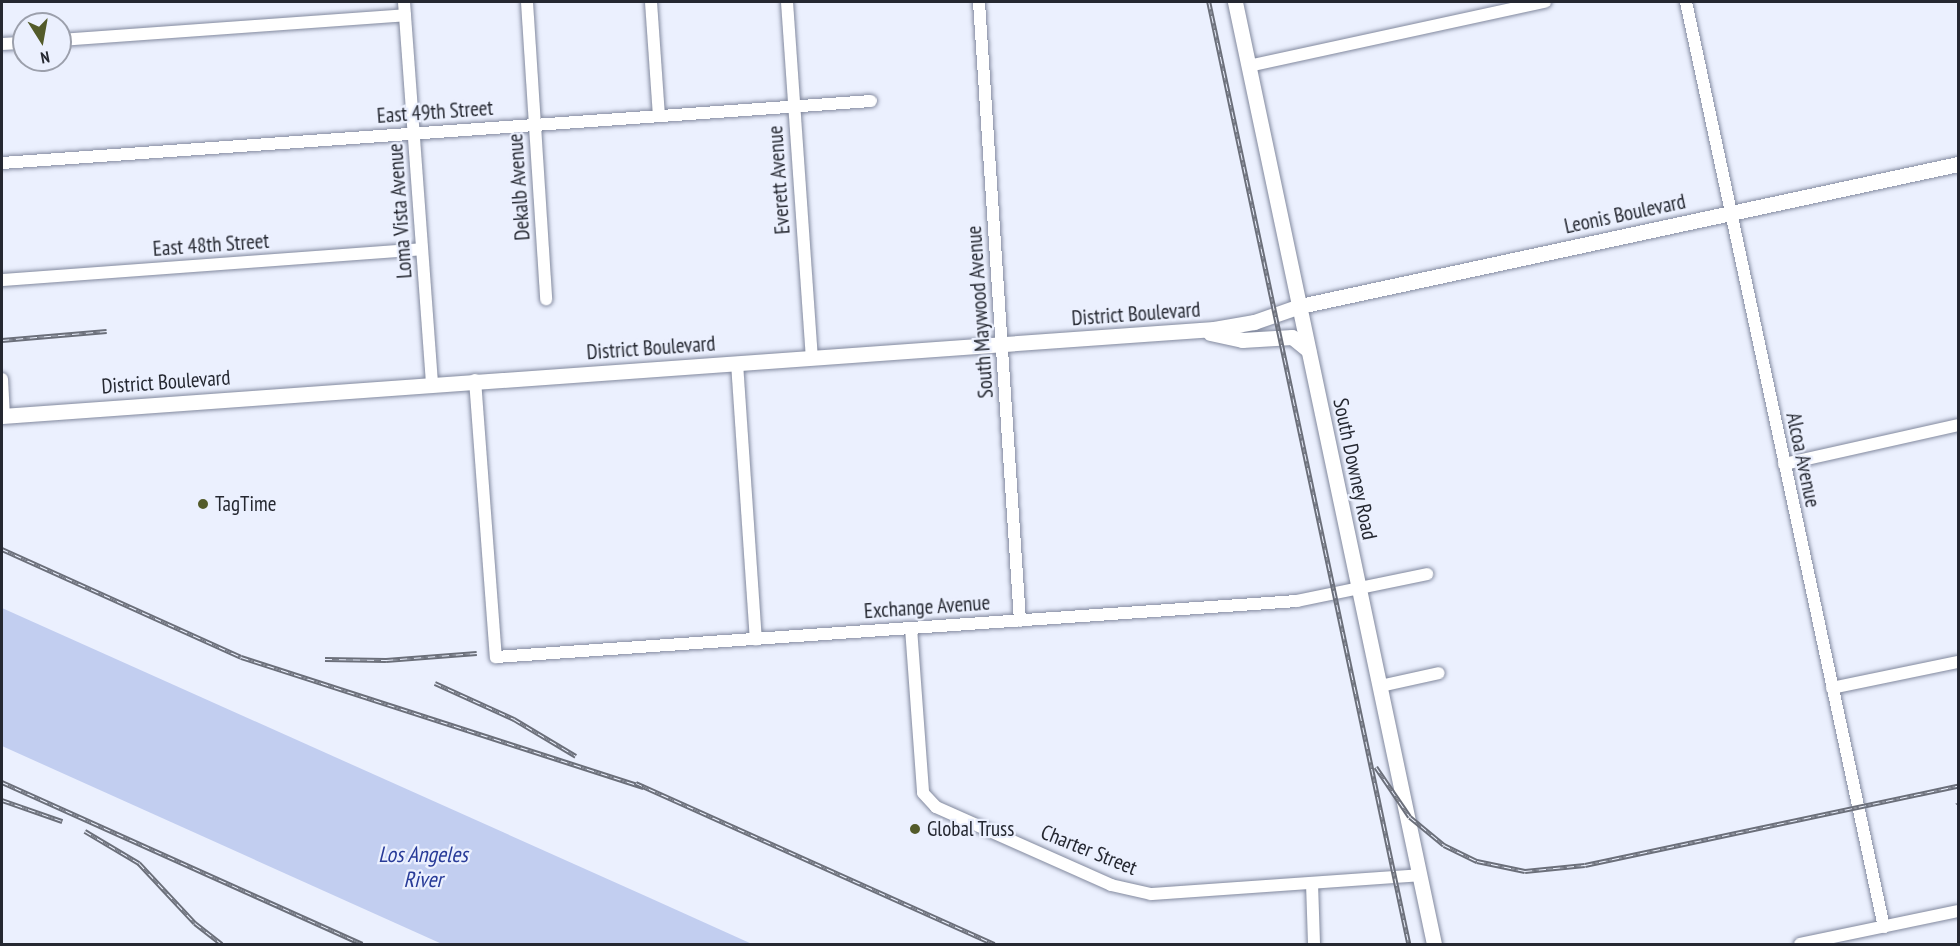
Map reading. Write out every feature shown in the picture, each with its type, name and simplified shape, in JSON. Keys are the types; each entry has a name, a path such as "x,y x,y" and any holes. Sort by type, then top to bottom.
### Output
{"main road":[{"name":"South Downey Road","path":"1235,2 1434,945"},
{"name":"Leonis Boulevard","path":"1300,306 1959,164"},
{"name":"District Boulevard","path":"3,416 432,382 1202,331 1237,326 1300,306"},
{"path":"1202,331 1242,340 1292,337 1308,350"}],"street":[{"name":"Loma Vista Avenue","path":"404,2 432,382"},
{"name":"Dekalb Avenue","path":"527,2 546,299"},
{"path":"651,2 659,116"},
{"name":"Everett Avenue","path":"788,2 812,356"},
{"name":"South Maywood Avenue","path":"979,2 1020,621"},
{"path":"1248,66 1545,2"},
{"name":"Alcoa Avenue","path":"1686,2 1884,927"},
{"path":"72,39 405,15"},
{"name":"East 49th Street","path":"2,163 872,100"},
{"name":"East 48th Street","path":"2,280 422,249"},
{"path":"737,363 756,639"},
{"path":"2,379 3,416"},
{"name":"Exchange Avenue","path":"475,380 496,657 1297,601 1427,574"},
{"path":"1784,464 1959,425"},
{"name":"Charter Street","path":"911,628 923,793 932,804 1111,885 1151,894 1420,875"},
{"path":"1832,688 1959,662"},
{"path":"1380,686 1439,673"},
{"path":"1312,883 1314,945"},
{"path":"1800,945 1959,911"}],"water":[{"name":"Los Angeles River","path":"2,608 752,944 442,944 2,746"}],"railway":[{"path":"1209,2 1409,944"},
{"path":"2,340 107,331"},
{"path":"2,549 241,657 644,787"},
{"path":"325,659 386,660 477,653"},
{"path":"435,683 514,719 576,756"},
{"path":"1376,767 1410,817 1444,845 1477,861 1525,871 1585,865 1958,786"},
{"path":"2,782 362,944"},
{"path":"636,783 994,944"},
{"path":"2,800 62,821"},
{"path":"85,831 139,863 195,923 222,944"}],"place":[{"name":"TagTime","path":"203,504"},
{"name":"Global Truss","path":"915,829"}]}
